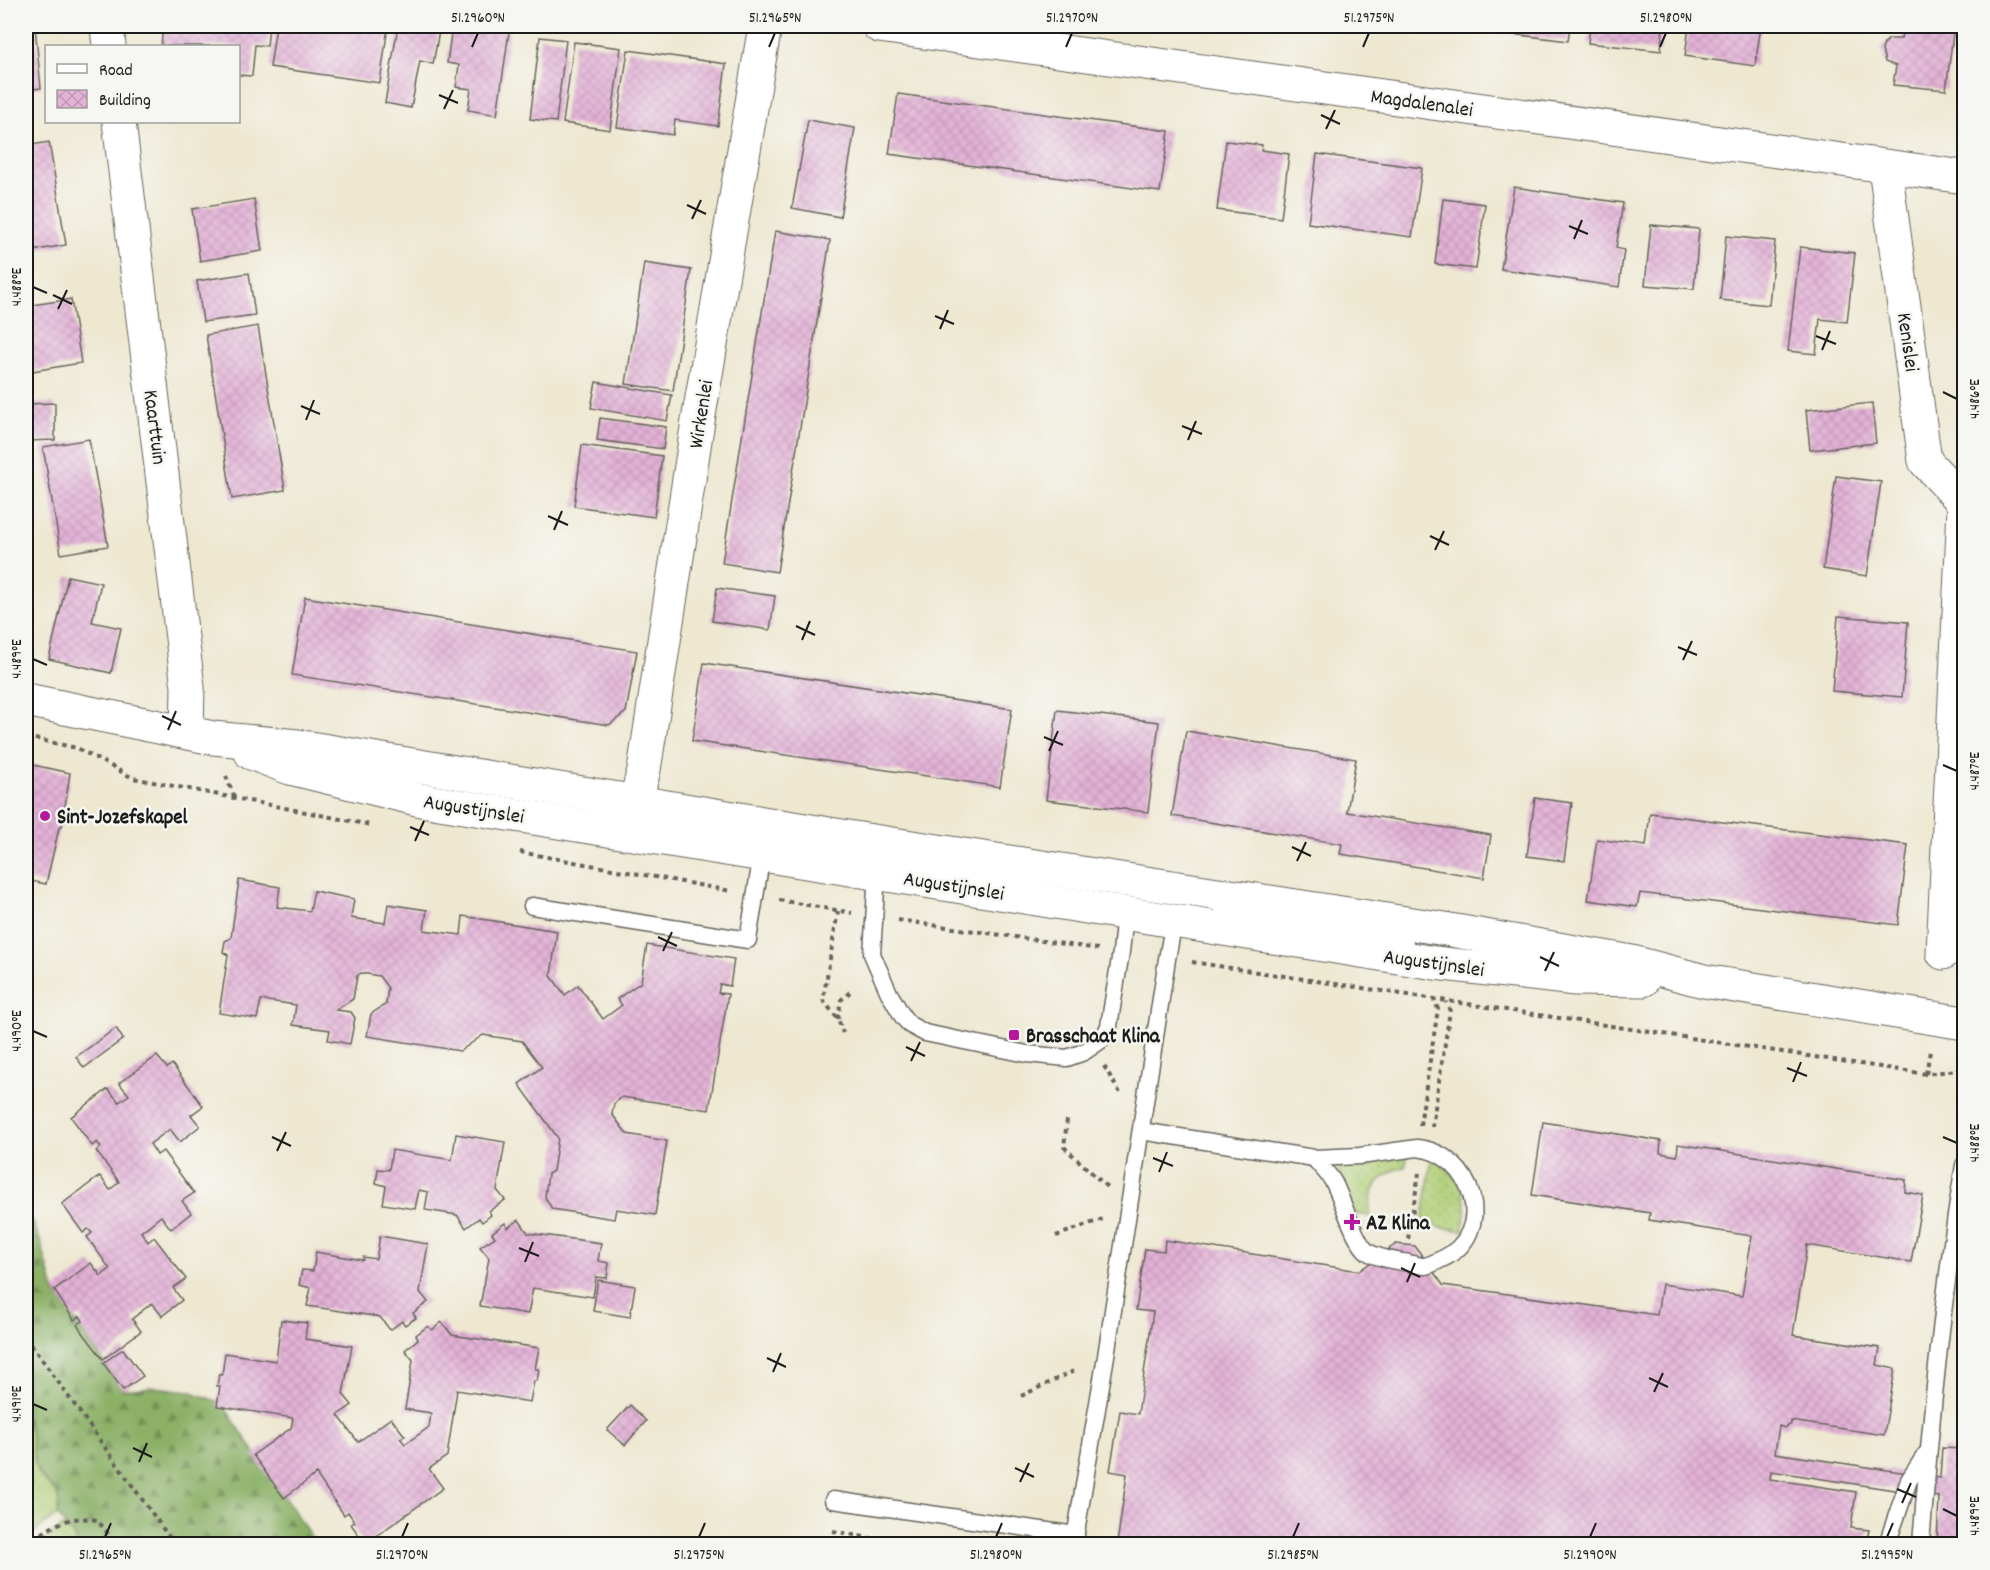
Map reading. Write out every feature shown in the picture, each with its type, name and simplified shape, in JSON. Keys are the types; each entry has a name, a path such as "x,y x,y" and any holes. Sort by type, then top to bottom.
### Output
{"street":[{"path":"107,26 109,45"},
{"name":"Wirkenlei","path":"635,803 644,770 698,421 765,26"},
{"name":"Magdalenalei","path":"879,26 1965,177"},
{"name":"Kaarttuin","path":"119,123 188,687 200,736"},
{"name":"Kenislei","path":"1885,167 1925,461 1965,503"},
{"path":"1943,953 1965,508"},
{"name":"Augustijnslei","path":"26,700 200,736 298,746 860,839 1421,925 1632,962 1704,981 1965,1023"},
{"name":"Augustijnslei","path":"200,736 290,768 422,800 878,873 1160,908 1442,964 1575,980 1704,981"}],"lane":[{"path":"860,839 878,873 872,954 889,993 903,1017 910,1025 925,1033 1027,1054 1067,1058 1093,1047 1103,1039 1109,1026 1121,952 1160,908"},
{"path":"532,906 748,940 762,854"},
{"path":"1160,908 1400,941 1421,925"},
{"path":"833,1500 1075,1540 1106,1356 1167,959 1160,908"},
{"path":"1141,1131 1314,1158 1360,1156 1423,1148 1449,1160 1466,1179 1474,1204 1470,1234 1452,1254 1426,1266 1369,1252 1359,1243 1334,1182 1314,1158"},
{"path":"1921,1545 1928,1451 1951,1243 1965,1165"},
{"path":"1887,1545 1898,1508 1910,1480 1928,1451"}],"path":[{"path":"26,737 77,748 133,778 235,799"},
{"path":"619,871 875,917 1121,952"},
{"path":"838,911 824,1000 838,1019 843,1033"},
{"path":"1167,959 1926,1074 1957,1070 1965,1066"},
{"path":"1423,1148 1438,1009 1431,993 1442,964"},
{"path":"1404,1262 1423,1148 1450,1011 1443,995 1442,964"},
{"path":"838,1019 841,1000 850,992"},
{"path":"1093,1047 1141,1131"},
{"path":"1056,1236 1129,1209 1064,1147 1067,1120"},
{"path":"26,1337 174,1545"},
{"path":"1021,1396 1106,1356"},
{"path":"27,1545 58,1522 85,1518 97,1520 112,1545"},
{"path":"833,1532 901,1544"}],"green space":[{"path":"1408,1155 1405,1167 1389,1173 1377,1184 1371,1198 1370,1216 1355,1214 1338,1172 1343,1163"},
{"path":"1432,1157 1450,1171 1461,1188 1465,1208 1462,1231 1422,1224"},
{"path":"26,1215 32,1220 41,1243 54,1290 123,1390 153,1387 189,1391 222,1403 316,1544 77,1544 73,1535 57,1515 59,1505 56,1492 43,1480 36,1467 26,1416"},
{"path":"26,1416 37,1468 42,1478 54,1487 59,1503 57,1515 26,1538"},
{"path":"66,1525 77,1544 37,1544"}],"building":[{"path":"26,26 35,26 41,88 26,90"},
{"path":"163,26 269,26 267,46 255,45 252,76 240,75 240,45 161,45"},
{"path":"276,26 388,26 380,83 270,67"},
{"path":"398,26 440,26 433,64 420,61 411,108 385,103"},
{"path":"452,26 509,32 497,115 468,110 471,89 456,87 459,65 447,63"},
{"path":"1449,26 1465,26 1464,29"},
{"path":"1489,26 1570,26 1568,41 1488,31"},
{"path":"1590,26 1663,26 1661,51 1588,43"},
{"path":"1689,26 1761,26 1755,66 1685,56"},
{"path":"1903,26 1954,26 1946,90 1893,85 1896,66 1885,62 1882,50 1889,39 1901,39"},
{"path":"540,37 566,40 556,122 530,119"},
{"path":"574,42 621,48 610,130 563,123"},
{"path":"628,50 726,64 718,126 675,120 673,135 617,127"},
{"path":"898,94 1169,131 1160,192 889,154"},
{"path":"808,120 855,128 840,217 792,208"},
{"path":"1226,141 1262,145 1261,150 1289,154 1281,218 1217,210"},
{"path":"49,142 66,245 26,252 26,146"},
{"path":"1317,154 1422,168 1412,237 1308,223"},
{"path":"1514,187 1623,203 1616,248 1624,250 1619,287 1501,269"},
{"path":"254,199 262,251 200,261 192,209"},
{"path":"1443,199 1485,204 1476,269 1435,264"},
{"path":"1651,225 1699,229 1694,289 1645,285"},
{"path":"775,231 830,240 777,572 722,563"},
{"path":"1726,236 1775,241 1769,305 1720,300"},
{"path":"1800,247 1855,253 1847,322 1820,319 1816,354 1788,351"},
{"path":"644,263 691,270 673,391 626,384"},
{"path":"249,273 255,315 203,322 197,281"},
{"path":"71,299 81,363 26,372 26,306"},
{"path":"258,326 285,490 232,499 206,335"},
{"path":"596,382 672,395 667,421 591,408"},
{"path":"55,403 55,440 26,441 26,404"},
{"path":"1872,403 1876,443 1810,450 1806,410"},
{"path":"600,418 666,427 663,449 597,440"},
{"path":"89,439 108,546 61,554 43,447"},
{"path":"582,445 662,456 654,517 574,506"},
{"path":"1836,476 1881,482 1867,576 1823,569"},
{"path":"68,576 101,583 92,622 121,628 111,673 49,659"},
{"path":"717,588 775,596 770,630 712,621"},
{"path":"305,597 637,651 626,712 609,725 292,675"},
{"path":"26,600 33,602 26,634"},
{"path":"1838,616 1908,622 1902,697 1832,691"},
{"path":"704,663 1012,709 1000,787 692,741"},
{"path":"1057,710 1159,722 1148,812 1046,800"},
{"path":"1186,731 1356,759 1347,812 1491,835 1484,878 1340,854 1342,844 1172,816"},
{"name":"Sint-Jozefskapel","path":"29,764 70,773 62,826 59,828 46,884 26,880 26,803 30,781 26,780 26,766"},
{"path":"1535,798 1572,803 1564,861 1527,856"},
{"path":"1650,813 1908,845 1898,925 1640,893 1637,907 1588,900 1597,839 1646,846"},
{"path":"239,880 280,887 277,907 310,911 314,891 354,899 351,918 385,923 388,904 427,910 424,930 461,935 463,916 557,931 551,976 565,995 578,985 603,1019 622,1005 617,999 641,982 647,945 734,959 730,986 720,984 718,993 728,994 709,1110 622,1097 614,1104 612,1114 627,1134 667,1141 655,1215 616,1209 614,1219 552,1209 545,1197 548,1174 553,1171 558,1138 519,1084 542,1067 522,1041 483,1035 460,1051 367,1036 371,1014 386,1004 388,988 379,976 361,973 357,976 353,999 336,1010 351,1012 355,1018 350,1044 328,1040 330,1030 293,1025 296,1005 261,1000 257,1019 219,1013 228,955 223,952 225,941 231,938"},
{"path":"116,1028 123,1039 84,1068 76,1057"},
{"path":"157,1056 167,1068 172,1064 203,1106 191,1115 200,1126 180,1142 170,1129 150,1144 157,1155 163,1151 194,1193 182,1201 191,1213 171,1229 161,1216 141,1232 148,1242 154,1237 186,1279 173,1288 182,1300 162,1316 152,1303 132,1319 141,1331 103,1359 77,1325 83,1321 80,1316 74,1320 54,1290 91,1263 101,1276 110,1269 87,1237 92,1233 88,1229 83,1233 62,1204 100,1176 110,1190 119,1182 96,1151 101,1147 97,1142 92,1146 71,1117 108,1089 119,1102 129,1095 119,1083"},
{"path":"1543,1122 1661,1141 1660,1153 1677,1156 1678,1144 1906,1180 1905,1192 1923,1195 1911,1262 1807,1245 1793,1335 1880,1348 1877,1365 1895,1369 1884,1435 1791,1421 1791,1424 1785,1428 1779,1426 1775,1453 1940,1478 1942,1448 1964,1449 1964,1544 1937,1544 1939,1497 1771,1471 1770,1479 1856,1492 1851,1528 1869,1530 1866,1544 1117,1544 1127,1474 1110,1471 1120,1411 1138,1414 1153,1312 1136,1310 1145,1249 1164,1251 1165,1240 1359,1271 1396,1244 1415,1246 1443,1285 1657,1315 1662,1284 1742,1296 1752,1236 1649,1220 1650,1213 1532,1195"},
{"path":"456,1134 505,1142 497,1190 505,1200 489,1211 491,1215 482,1222 479,1218 466,1228 457,1215 425,1210 428,1192 419,1190 415,1209 383,1204 386,1186 376,1183 378,1169 389,1170 392,1150 452,1160"},
{"path":"519,1220 528,1233 601,1243 598,1261 609,1263 607,1278 596,1277 593,1297 533,1288 528,1314 480,1306 489,1258 480,1247 495,1237 492,1233 505,1223 507,1228"},
{"path":"380,1236 428,1244 420,1292 428,1302 413,1313 416,1318 405,1325 402,1321 390,1330 380,1317 307,1306 311,1288 299,1285 302,1270 313,1271 316,1252 363,1260 363,1257 376,1259"},
{"path":"598,1280 635,1286 630,1317 593,1311"},
{"path":"281,1320 307,1323 305,1339 352,1346 343,1394 352,1405 338,1415 358,1442 391,1418 405,1436 400,1438 405,1444 429,1427 431,1413 405,1409 413,1360 405,1350 418,1339 416,1335 428,1326 432,1330 442,1322 452,1335 539,1348 535,1369 539,1369 537,1381 534,1381 530,1402 457,1390 447,1456 429,1469 443,1488 365,1544 351,1524 355,1522 348,1512 344,1515 316,1474 284,1498 253,1455 291,1428 293,1418 217,1406 220,1386 217,1386 219,1374 222,1375 225,1353 276,1361"},
{"path":"123,1349 143,1376 123,1390 103,1363"},
{"path":"630,1405 646,1421 625,1445 607,1430"}],"place":[{"name":"Sint-Jozefskapel","path":"45,816"},
{"name":"Brasschaat Klina","path":"1014,1035"},
{"name":"AZ Klina","path":"1352,1222"}]}
